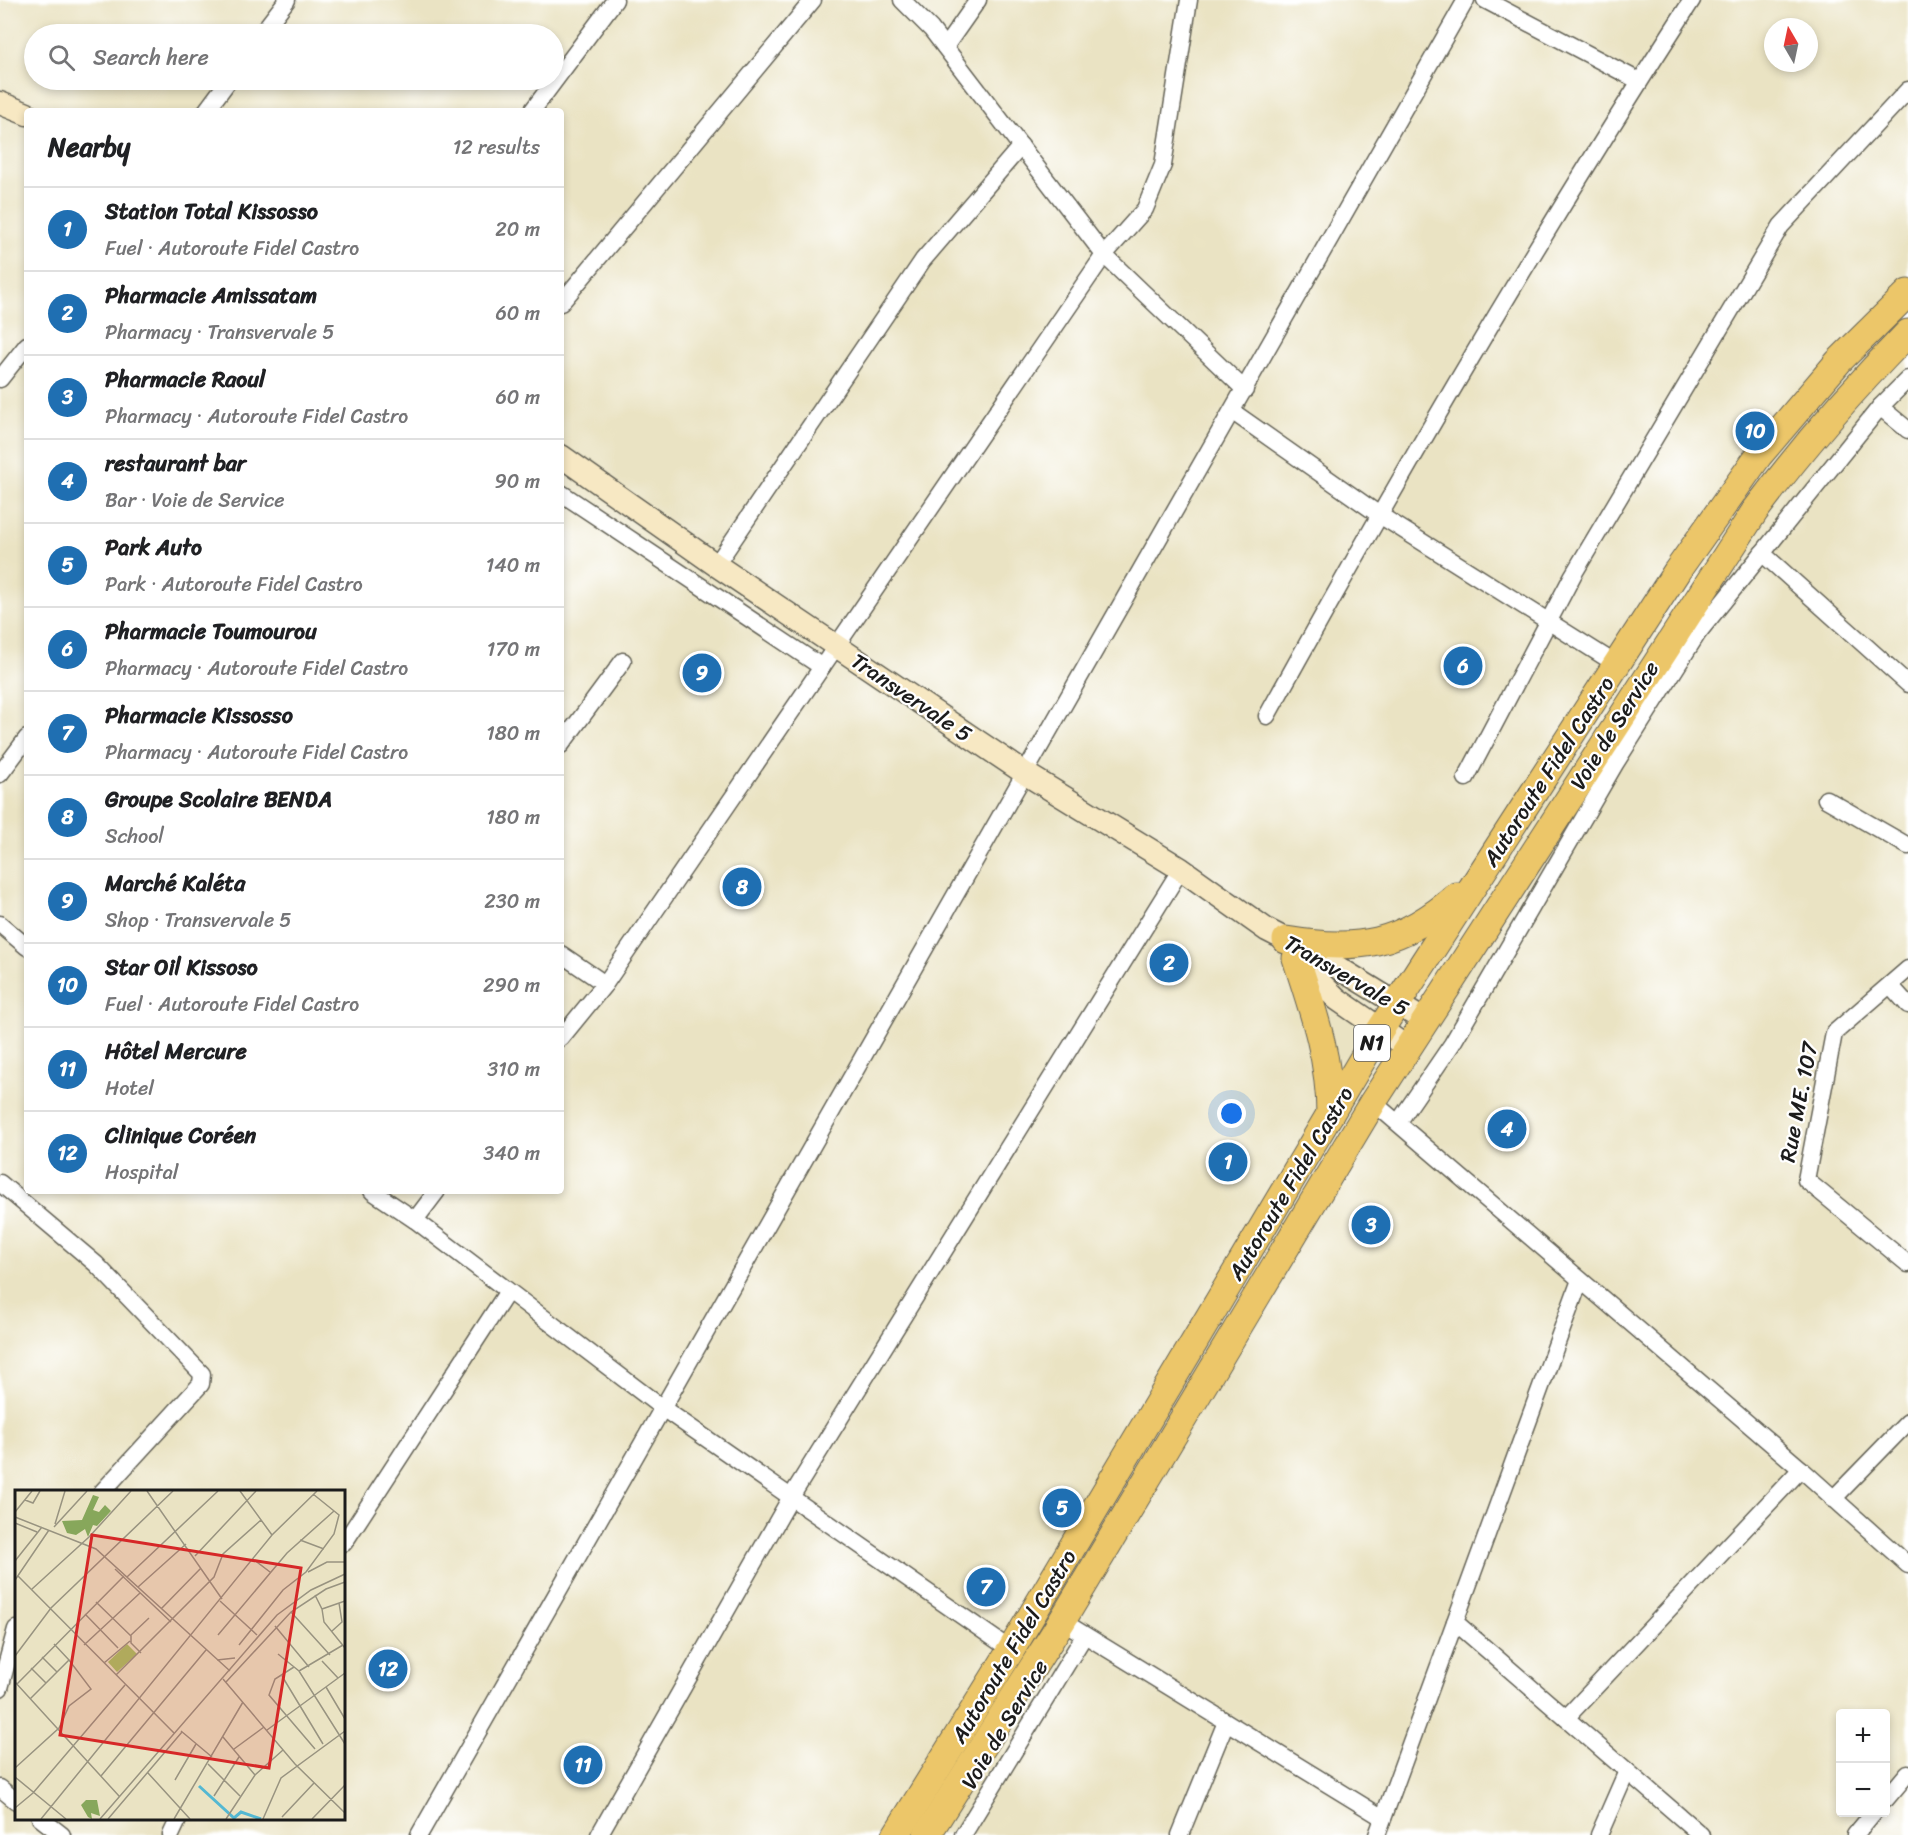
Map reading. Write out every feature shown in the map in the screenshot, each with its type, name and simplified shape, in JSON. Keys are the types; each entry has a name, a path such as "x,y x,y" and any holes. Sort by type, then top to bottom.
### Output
{"highway":[{"name":"Autoroute Fidel Castro","path":"896,1835 1011,1650 1380,1030 1677,571 1759,455 1839,361 1908,293"},
{"name":"Autoroute Fidel Castro","path":"927,1835 1073,1628 1373,1102 1755,510 1801,450 1849,394 1908,333"},
{"path":"1330,1116 1330,1080 1319,1027 1283,943 1346,946 1369,944 1399,935 1433,917 1480,875"}],"main road":[{"path":"0,103 24,113"},
{"name":"Transvervale 5","path":"564,458 716,565 1026,774 1181,869 1283,943 1398,1002 1425,1021"},
{"name":"Transvervale 5","path":"1283,943 1337,999 1408,1048"}],"street":[{"path":"268,24 286,0"},
{"path":"564,68 615,0"},
{"path":"564,299 813,0"},
{"path":"902,0 931,29 1104,255 1245,390"},
{"path":"945,47 978,0"},
{"path":"564,1034 605,984 1104,255 1145,209 1163,165 1189,0"},
{"path":"419,1835 661,1407 1026,774 1466,0"},
{"path":"1485,0 1640,81"},
{"path":"1267,716 1378,514 1640,81 1692,0"},
{"path":"208,108 222,90"},
{"path":"534,108 548,90"},
{"path":"1466,778 1573,575 1781,226 1908,90"},
{"path":"716,565 923,260 1021,146"},
{"path":"0,379 24,349"},
{"name":"Voie de Service","path":"1398,1123 1452,1044 1615,764 1685,653 1761,553 1880,407 1908,379"},
{"path":"1880,407 1908,430"},
{"path":"1233,412 1378,514 1548,623 1617,664"},
{"path":"564,495 822,667"},
{"path":"1761,553 1908,684"},
{"path":"564,741 623,661"},
{"path":"0,774 24,742"},
{"path":"1826,799 1908,846"},
{"path":"599,1835 791,1497 1181,869"},
{"path":"0,924 24,944"},
{"path":"564,956 605,984"},
{"name":"Rue ME. 107","path":"1908,969 1834,1034 1806,1180 1908,1264"},
{"path":"1890,984 1908,1005"},
{"path":"1373,1102 1801,1469 1908,1565"},
{"path":"0,1183 96,1264 202,1374 201,1384 103,1490"},
{"path":"376,1194 415,1220 661,1407 1011,1650"},
{"path":"415,1220 435,1194"},
{"path":"1377,1835 1580,1280"},
{"path":"345,1541 508,1291"},
{"path":"1833,1499 1908,1422"},
{"path":"1566,1718 1801,1469"},
{"path":"1455,1622 1701,1835"},
{"path":"1073,1628 1383,1818"},
{"name":"Voie de Service","path":"963,1835 1073,1628"},
{"path":"0,1688 15,1633"},
{"path":"1180,1835 1226,1722"},
{"path":"1599,1835 1627,1771"},
{"path":"1890,1794 1908,1773"},
{"path":"0,1788 15,1800"},
{"path":"1855,1835 1870,1817"},
{"path":"43,1820 62,1835"},
{"path":"171,1835 178,1820"}],"place":[{"name":"Star Oil Kissoso","path":"1755,431"},
{"name":"Pharmacie Toumourou","path":"1463,666"},
{"name":"Marché Kaléta","path":"702,673"},
{"name":"Groupe Scolaire BENDA","path":"742,887"},
{"name":"Pharmacie Amissatam","path":"1169,963"},
{"name":"restaurant bar","path":"1507,1129"},
{"name":"Station Total Kissosso","path":"1228,1162"},
{"name":"Pharmacie Raoul","path":"1371,1225"},
{"name":"Park Auto","path":"1062,1508"},
{"name":"Pharmacie Kissosso","path":"986,1587"},
{"name":"Clinique Coréen","path":"388,1669"},
{"name":"Hôtel Mercure","path":"583,1765"}]}
